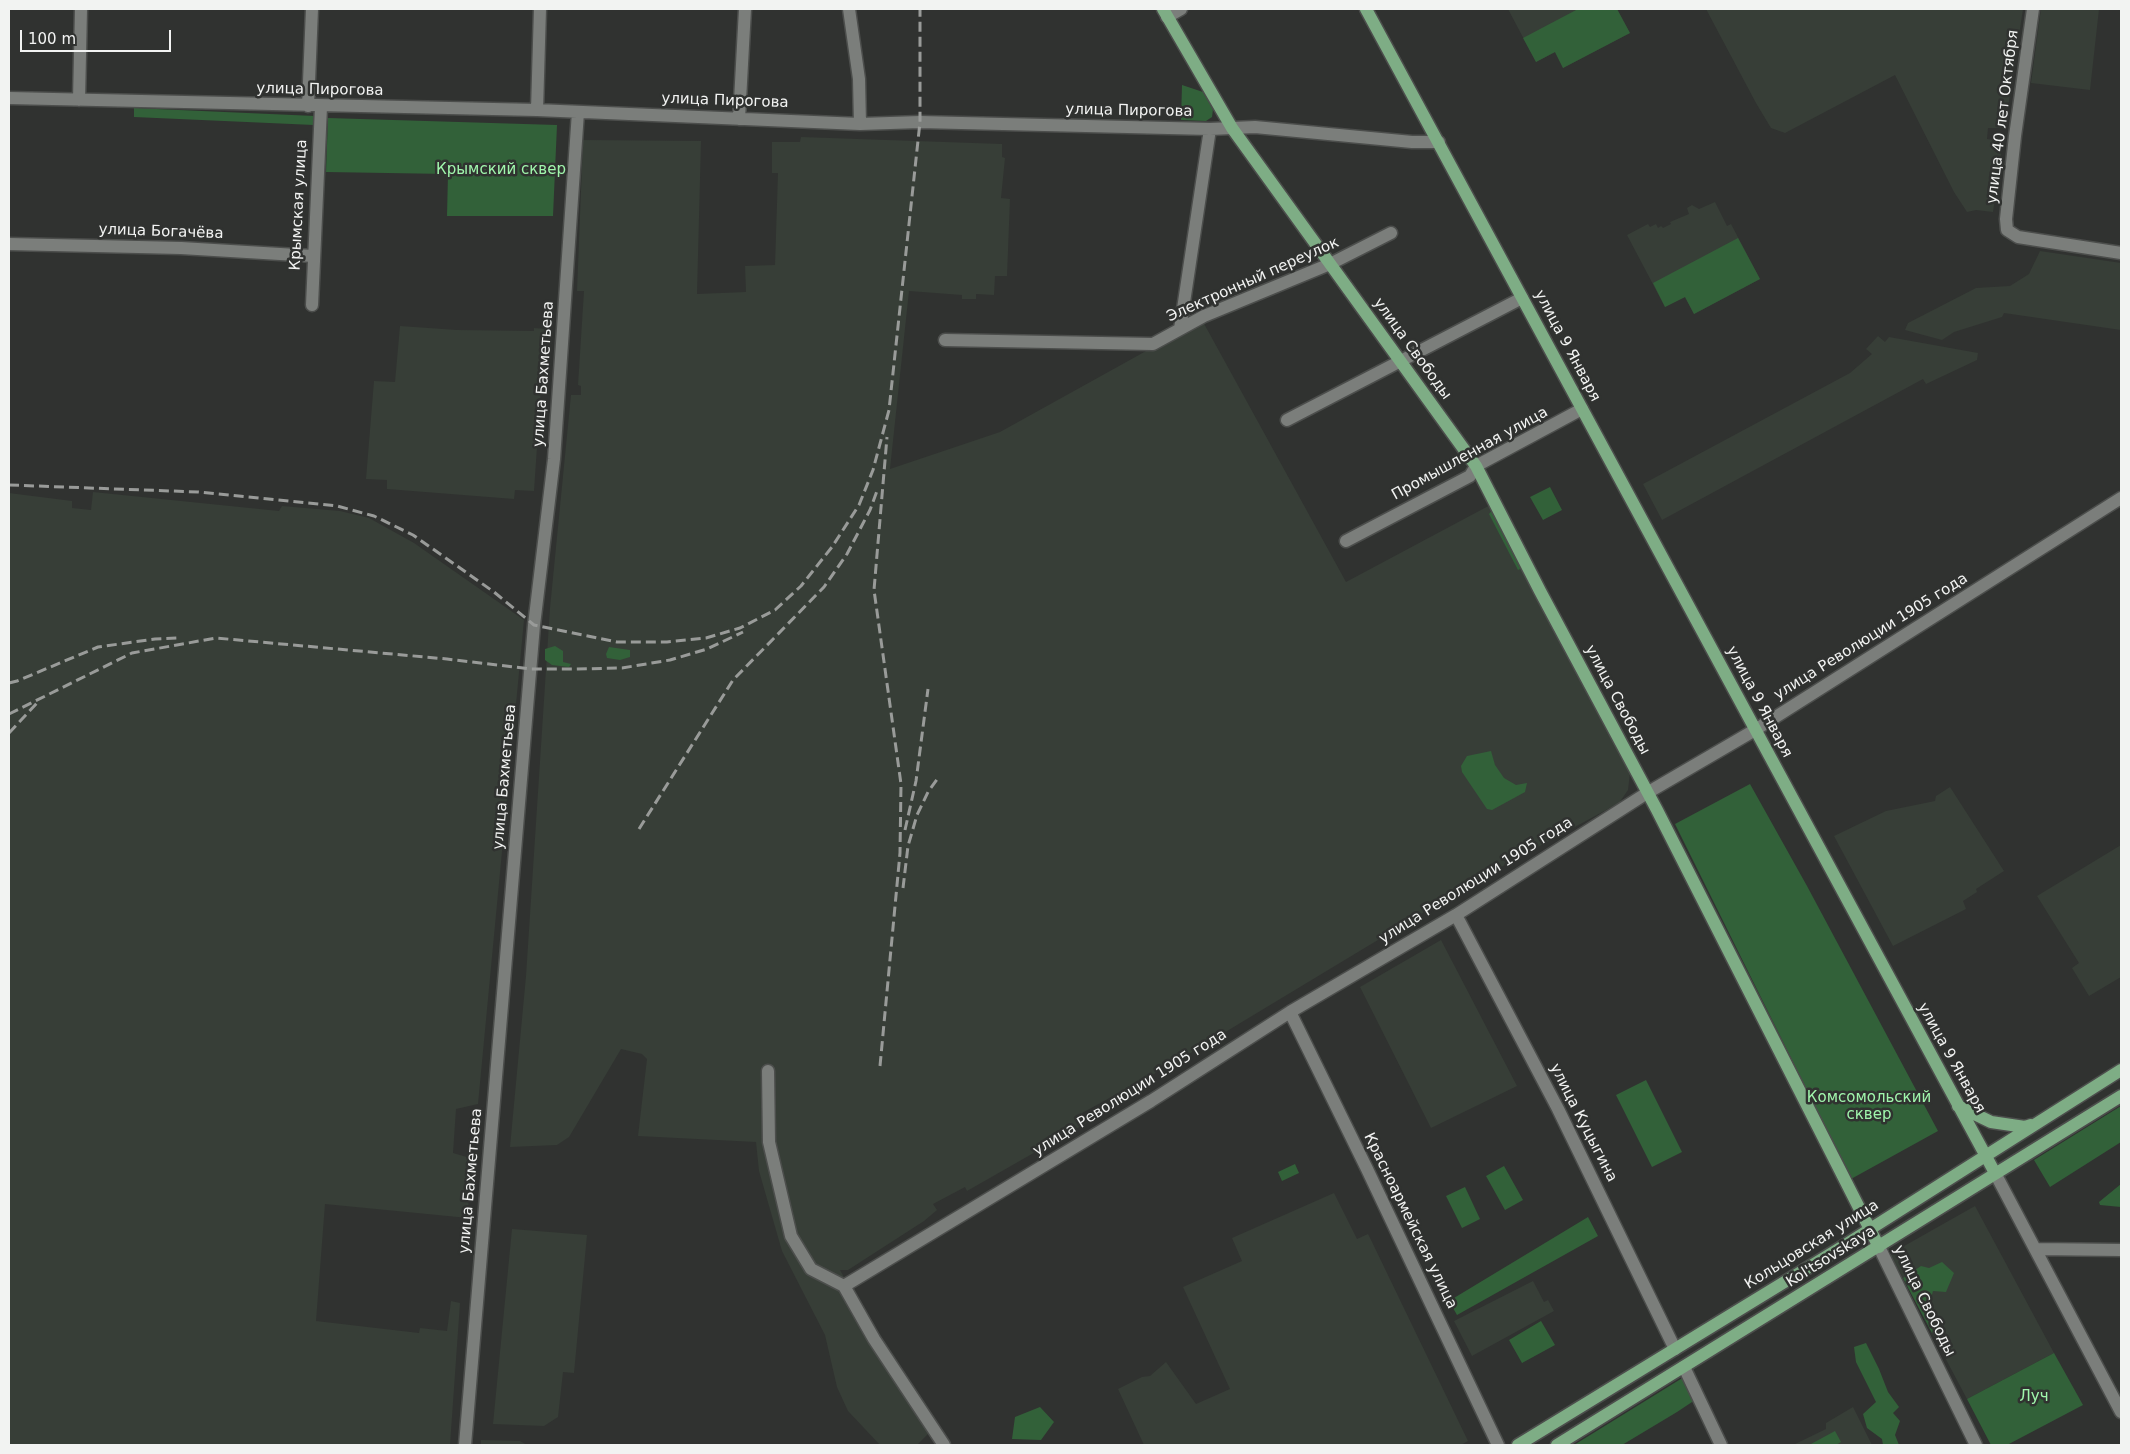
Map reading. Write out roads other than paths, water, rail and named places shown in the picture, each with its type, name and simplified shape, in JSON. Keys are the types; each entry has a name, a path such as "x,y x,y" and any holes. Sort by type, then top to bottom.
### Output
{"main road":[{"name":"улица 9 Января","path":"1366,9 1995,1173"},
{"name":"улица Свободы","path":"1165,13 1232,128 1476,466 1647,793 1879,1247"},
{"name":"Кольцовская улица","path":"1518,1445 1870,1229 2121,1070"},
{"name":"Kol'tsovskaya","path":"1557,1445 2121,1096"},
{"path":"1958,1106 1979,1118 2006,1126 2025,1127 2040,1120"}],"street":[{"path":"79,100 81,9"},
{"path":"308,106 312,9"},
{"path":"537,110 540,9"},
{"path":"739,118 745,9"},
{"path":"849,9 858,78 860,124"},
{"path":"1165,13 1181,9"},
{"name":"улица 40 лет Октября","path":"2033,9 2015,136 2006,219 2007,230 2018,237 2121,253"},
{"name":"улица Пирогова","path":"9,98 321,107 537,110 860,124 920,122 1210,129 1255,126 1412,142 1438,142"},
{"name":"Крымская улица","path":"312,305 321,107"},
{"name":"улица Бахметьева","path":"465,1445 534,625 554,459 578,112"},
{"path":"1180,329 1210,129"},
{"name":"Электронный переулок","path":"945,340 1153,344 1204,316 1330,264 1391,233"},
{"name":"улица Богачёва","path":"9,244 181,248 313,256"},
{"path":"1287,420 1522,298"},
{"name":"Промышленная улица","path":"1346,540 1470,476 1476,466 1582,409"},
{"name":"улица Революции 1905 года","path":"844,1286 1151,1101 1290,1012 1456,914 1647,793 1755,730 2121,498"},
{"name":"улица Куцыгина","path":"1456,914 1558,1109 1675,1349"},
{"name":"Красноармейская улица","path":"1290,1012 1376,1186 1498,1445"},
{"path":"768,1071 769,1142 790,1236 812,1269 844,1286 874,1339 944,1445"},
{"name":"улица 9 Января","path":"1995,1173 2121,1412"},
{"name":"улица Свободы","path":"1879,1247 1976,1445"},
{"path":"2036,1249 2121,1250"},
{"path":"1684,1367 1721,1445"}],"railway":[{"path":"9,485 198,492 337,506 374,516 413,535 494,592 534,625 617,642 667,642 706,638 740,628 775,610 801,586 832,547 859,505 873,470 889,410 920,122 920,9"},
{"path":"880,1066 900,853 901,784 874,590 887,437"},
{"path":"639,829 733,680 824,587 847,554 870,510 877,491"},
{"path":"9,714 132,653 216,638 447,659 531,669 575,669 622,668 670,660 707,649 743,632"},
{"path":"9,683 98,647 155,639 179,638"},
{"path":"905,830 916,781 928,689"},
{"path":"9,733 37,703"},
{"path":"903,888 908,846 917,815 928,792 938,778"}],"park label":[{"name":"Крымский сквер","path":"501,170"},
{"name":"Комсомольский сквер","path":"1869,1106"},
{"name":"Луч","path":"2034,1397"}]}
